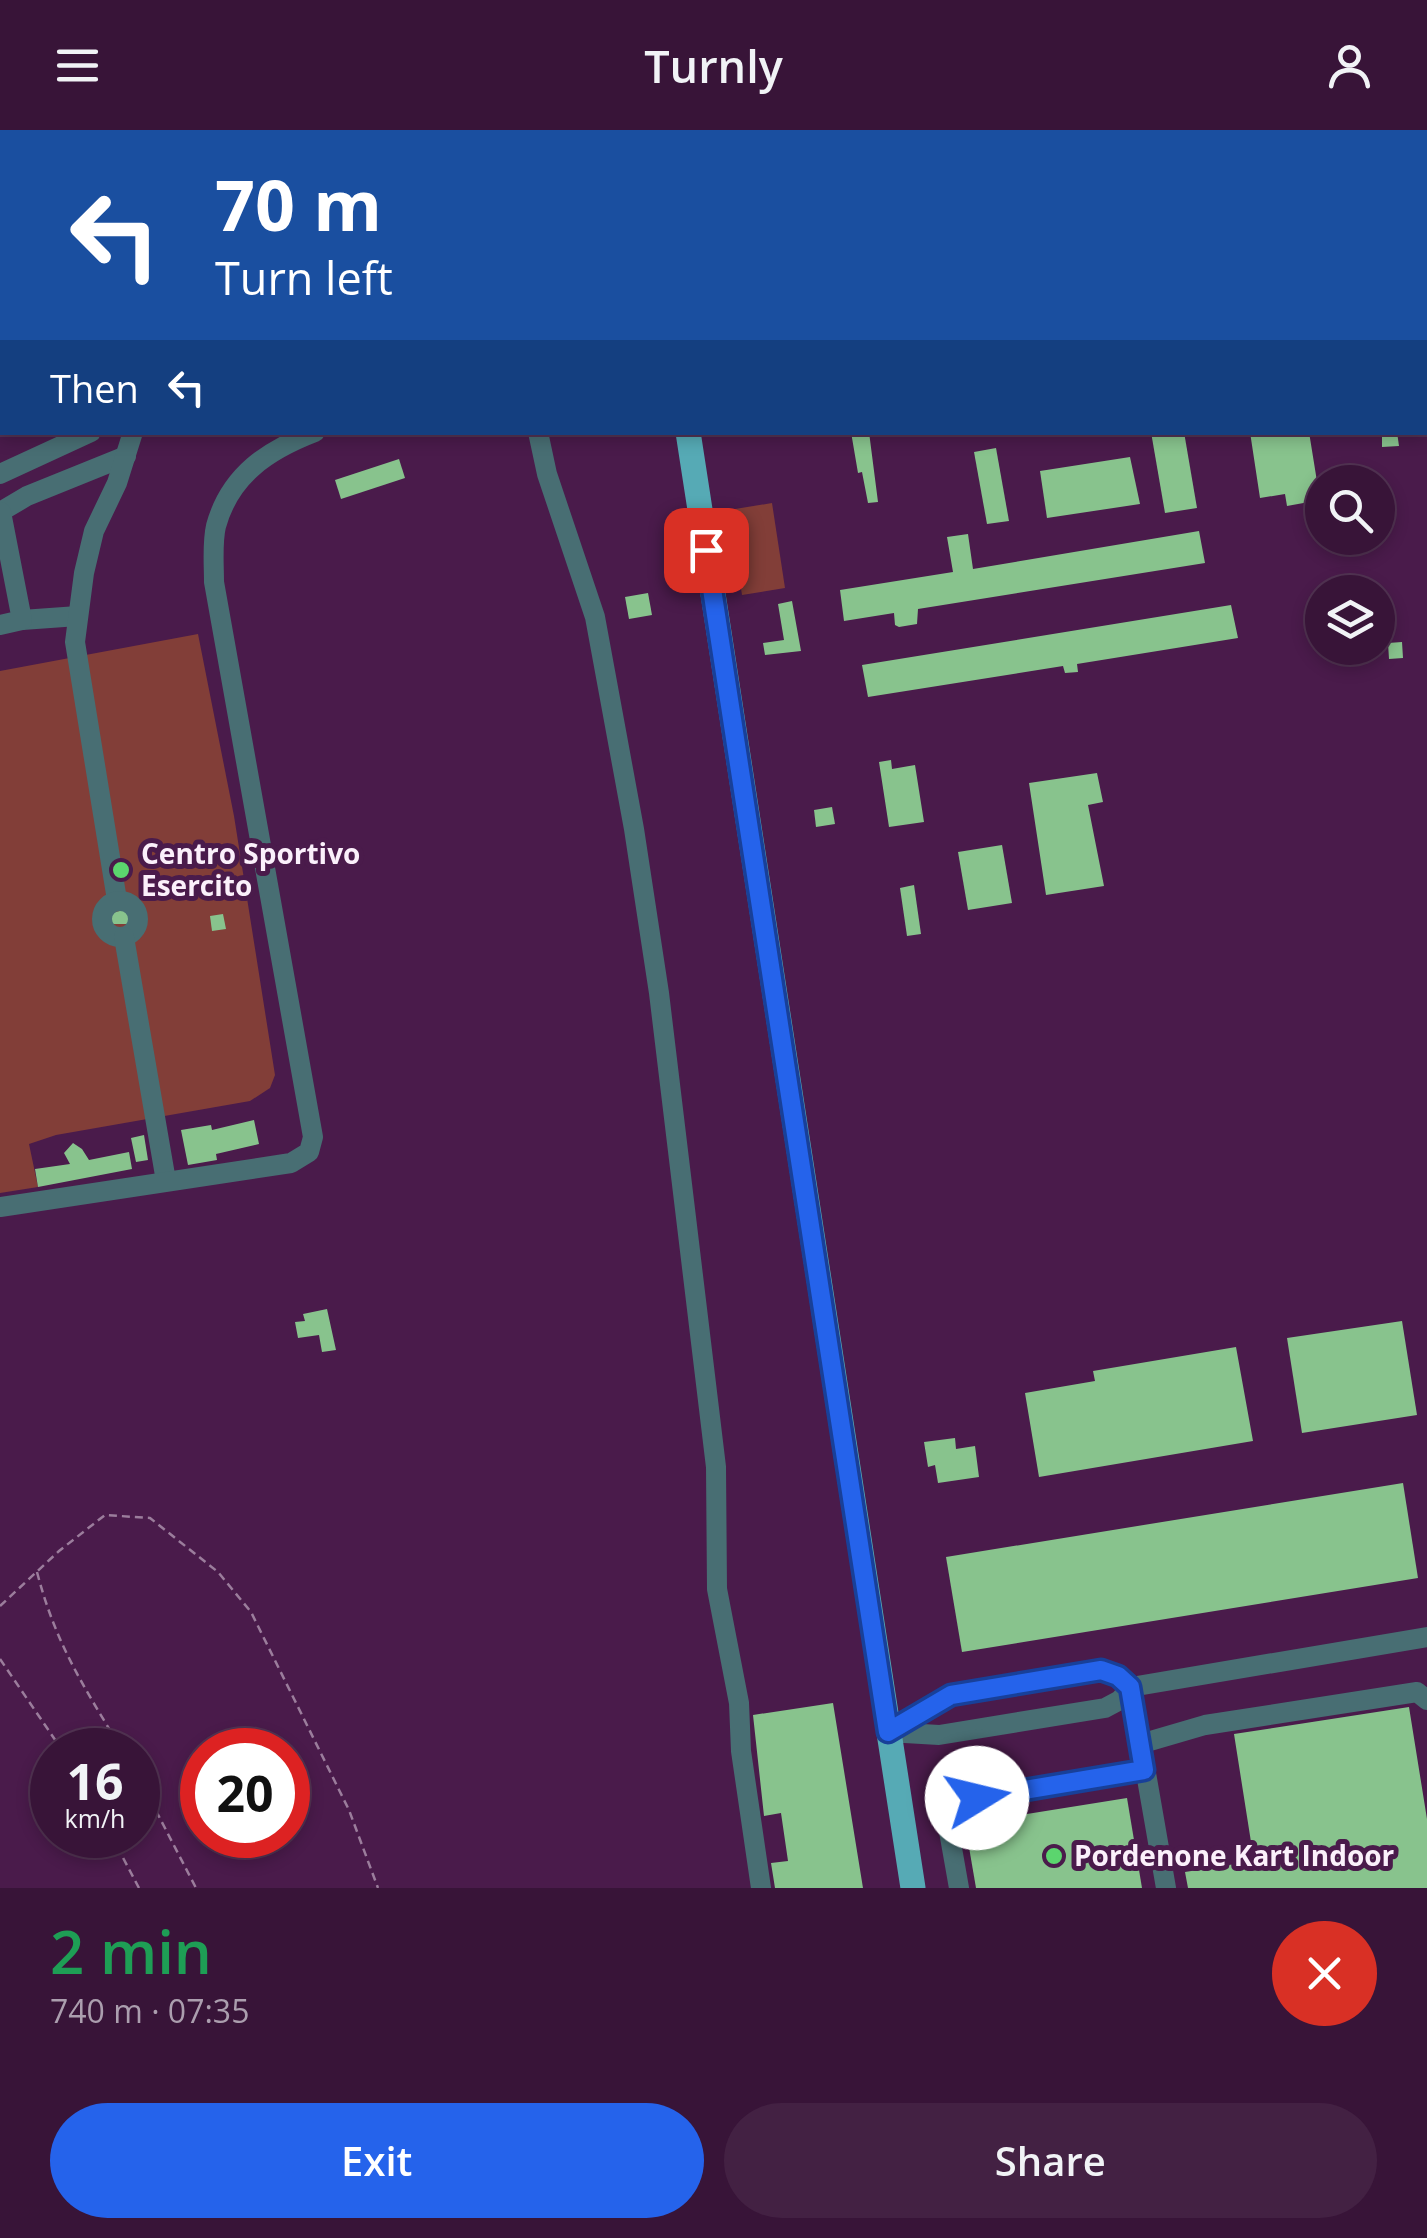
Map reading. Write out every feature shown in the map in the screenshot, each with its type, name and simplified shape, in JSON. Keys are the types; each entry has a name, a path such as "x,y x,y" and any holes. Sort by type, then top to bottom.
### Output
{"main road":[{"path":"688,435 914,1888"}],"street":[{"path":"0,474 84,435"},
{"path":"133,435 94,531 75,642 117,900 128,902 139,915 134,932 124,937 166,1181"},
{"path":"0,1207 291,1162 309,1152 312,1137 214,582 215,530 227,496 250,467 284,444 307,435"},
{"path":"539,435 546,474 595,617 654,957 716,1467 717,1589 739,1704 740,1750 760,1888"},
{"path":"22,620 1,512 27,496 126,456"},
{"path":"0,625 78,616"},
{"path":"888,1732 939,1735 1105,1708 1120,1700 1130,1687 1427,1637"},
{"path":"888,1732 951,1695 1101,1670 1118,1676 1130,1687 1166,1888"},
{"path":"1105,1708 1138,1735 1417,1692 1427,1700"},
{"path":"959,1888 944,1804 1144,1770"}],"path":[{"path":"0,1606 105,1514 150,1518 218,1572 251,1612 349,1810 378,1888"},
{"path":"37,1571 66,1658 109,1728"},
{"path":"0,1659 47,1728"},
{"path":"160,1818 196,1888"},
{"path":"123,1858 139,1888"}],"shaded area":[{"path":"772,503 785,588 742,595 729,510"},
{"name":"Centro Sportivo Esercito","path":"198,634 234,816 275,1075 270,1088 250,1101 56,1135 29,1144 38,1187 0,1193 0,671"}],"building":[{"path":"852,435 869,435 878,502 868,503 862,472 858,473"},
{"path":"1152,435 1185,435 1197,508 1165,513"},
{"path":"1250,435 1309,435 1314,465 1305,465 1305,503 1287,506 1285,494 1260,498"},
{"path":"1382,435 1397,435 1399,446 1382,447"},
{"path":"996,448 1009,521 987,524 974,452"},
{"path":"1130,457 1140,504 1047,518 1040,471"},
{"path":"399,459 405,478 341,499 335,480"},
{"path":"1199,531 1205,563 918,609 917,624 899,627 895,625 894,613 844,621 840,590 953,572 947,537 968,534 973,569"},
{"path":"648,593 652,615 629,619 625,597"},
{"path":"792,601 801,651 765,655 763,643 784,640 778,604"},
{"path":"1231,605 1238,638 1077,664 1078,672 1065,673 1063,666 868,697 862,665"},
{"path":"1395,642 1402,642 1403,658 1395,659"},
{"path":"891,760 892,769 915,765 924,822 889,827 879,762"},
{"path":"1097,773 1103,802 1088,805 1104,886 1046,895 1029,783"},
{"path":"832,807 835,824 816,827 814,810"},
{"path":"1002,845 1012,903 968,910 958,852"},
{"path":"914,885 921,934 907,936 900,888"},
{"path":"127,909 132,919 129,924 112,924 112,913"},
{"path":"223,914 226,929 212,931 210,916"},
{"path":"254,1120 259,1144 216,1154 217,1160 188,1165 181,1130 211,1125 212,1130"},
{"path":"144,1135 148,1160 136,1162 131,1138"},
{"path":"73,1143 89,1160 129,1152 132,1169 38,1187 35,1169 70,1164 64,1153"},
{"path":"327,1309 336,1350 322,1352 319,1335 298,1338 295,1322 305,1321 303,1314"},
{"path":"1402,1321 1417,1415 1302,1433 1287,1338"},
{"path":"1236,1347 1253,1441 1039,1477 1025,1393 1095,1381 1093,1371"},
{"path":"955,1438 956,1449 975,1446 979,1477 938,1483 935,1465 928,1467 924,1442"},
{"path":"1403,1483 1418,1578 962,1652 946,1557"},
{"path":"833,1703 863,1888 775,1888 771,1863 788,1861 781,1813 764,1816 753,1715"},
{"path":"1409,1707 1427,1819 1427,1888 1188,1888 1185,1872 1254,1861 1234,1734"},
{"name":"Pordenone Kart Indoor","path":"1127,1798 1142,1888 976,1888 965,1824"}],"place":[{"name":"Centro Sportivo Esercito","path":"121,870"},
{"name":"Pordenone Kart Indoor","path":"1054,1856"}],"route":[{"path":"706,550 888,1732 951,1695 1101,1670 1118,1676 1130,1687 1144,1770 977,1798"}]}
